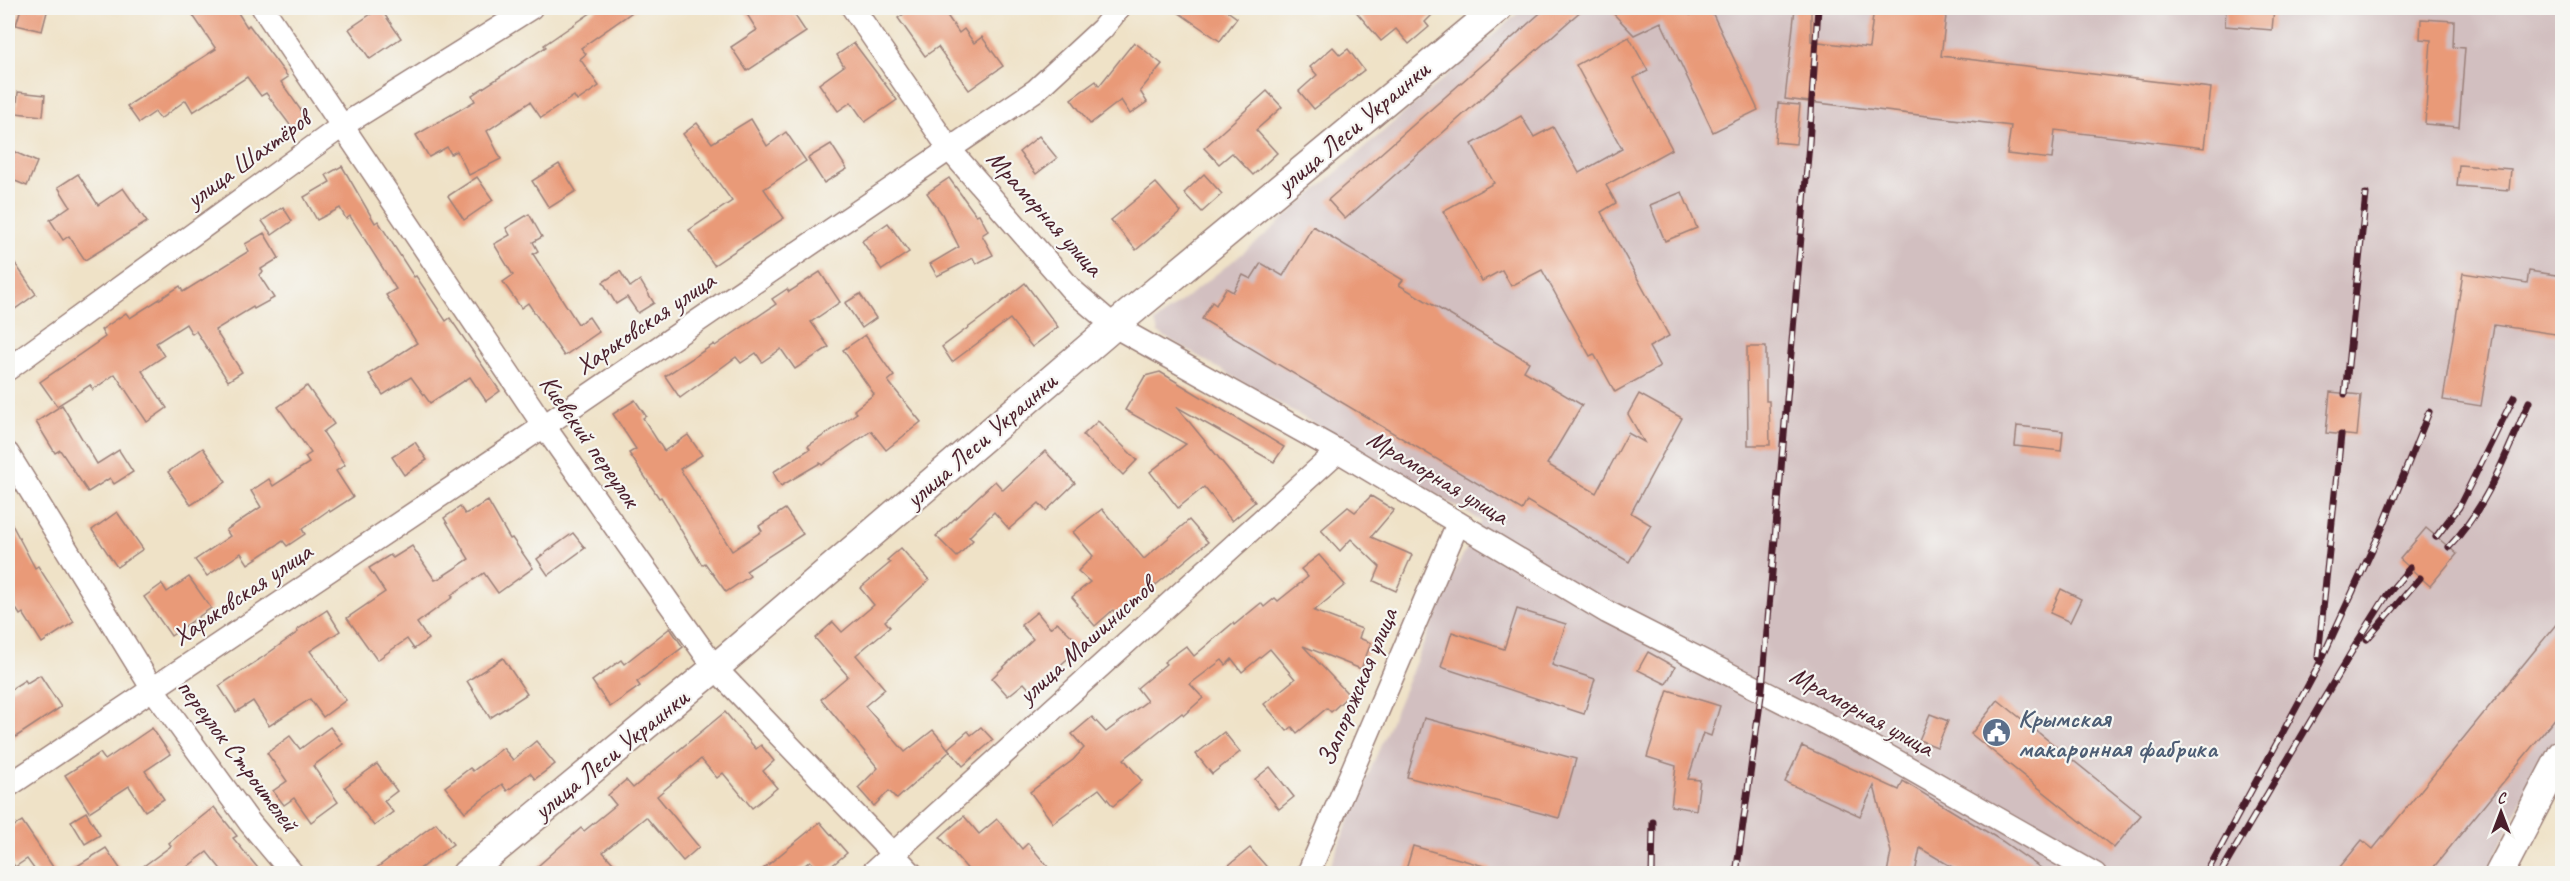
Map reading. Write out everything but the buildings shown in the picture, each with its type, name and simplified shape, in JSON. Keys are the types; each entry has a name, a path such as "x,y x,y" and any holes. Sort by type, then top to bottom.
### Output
{"main road":[{"name":"улица Леси Украинки","path":"466,873 715,668 1114,326 1498,8"},
{"path":"2499,873 2562,754"}],"street":[{"name":"Киевский переулок","path":"263,8 544,426 715,668 912,873"},
{"name":"улица Шахтёров","path":"8,369 342,126 531,8"},
{"name":"Мраморная улица","path":"854,8 950,150 1072,290 1114,326 1338,451 1607,612 1870,746 2095,873"},
{"name":"Харьковская улица","path":"8,786 544,426 1036,90 1102,29 1119,8"},
{"name":"улица Машинистов","path":"871,873 1338,451"},
{"name":"переулок Строителей","path":"8,454 152,688 250,823 293,873"},
{"name":"Запорожская улица","path":"1308,873 1458,523"}],"shaded area":[{"path":"1524,8 2562,8 2562,733 2529,784 2487,873 1327,873 1452,576 1481,521 1158,333 1155,322 1257,242"}],"railway":[{"path":"1736,874 1762,689 1809,144 1818,8"},
{"path":"2345,394 2366,194"},
{"path":"2436,537 2459,507 2514,397"},
{"path":"2449,547 2485,497 2529,402"},
{"path":"2206,874 2317,669 2383,526 2429,412"},
{"path":"2318,657 2341,435"},
{"path":"2220,874 2358,641 2387,595 2410,568"},
{"path":"2367,639 2420,578"},
{"path":"1652,874 1653,822"}],"place":[{"name":"Крымская макаронная фабрика","path":"1997,733"}]}
